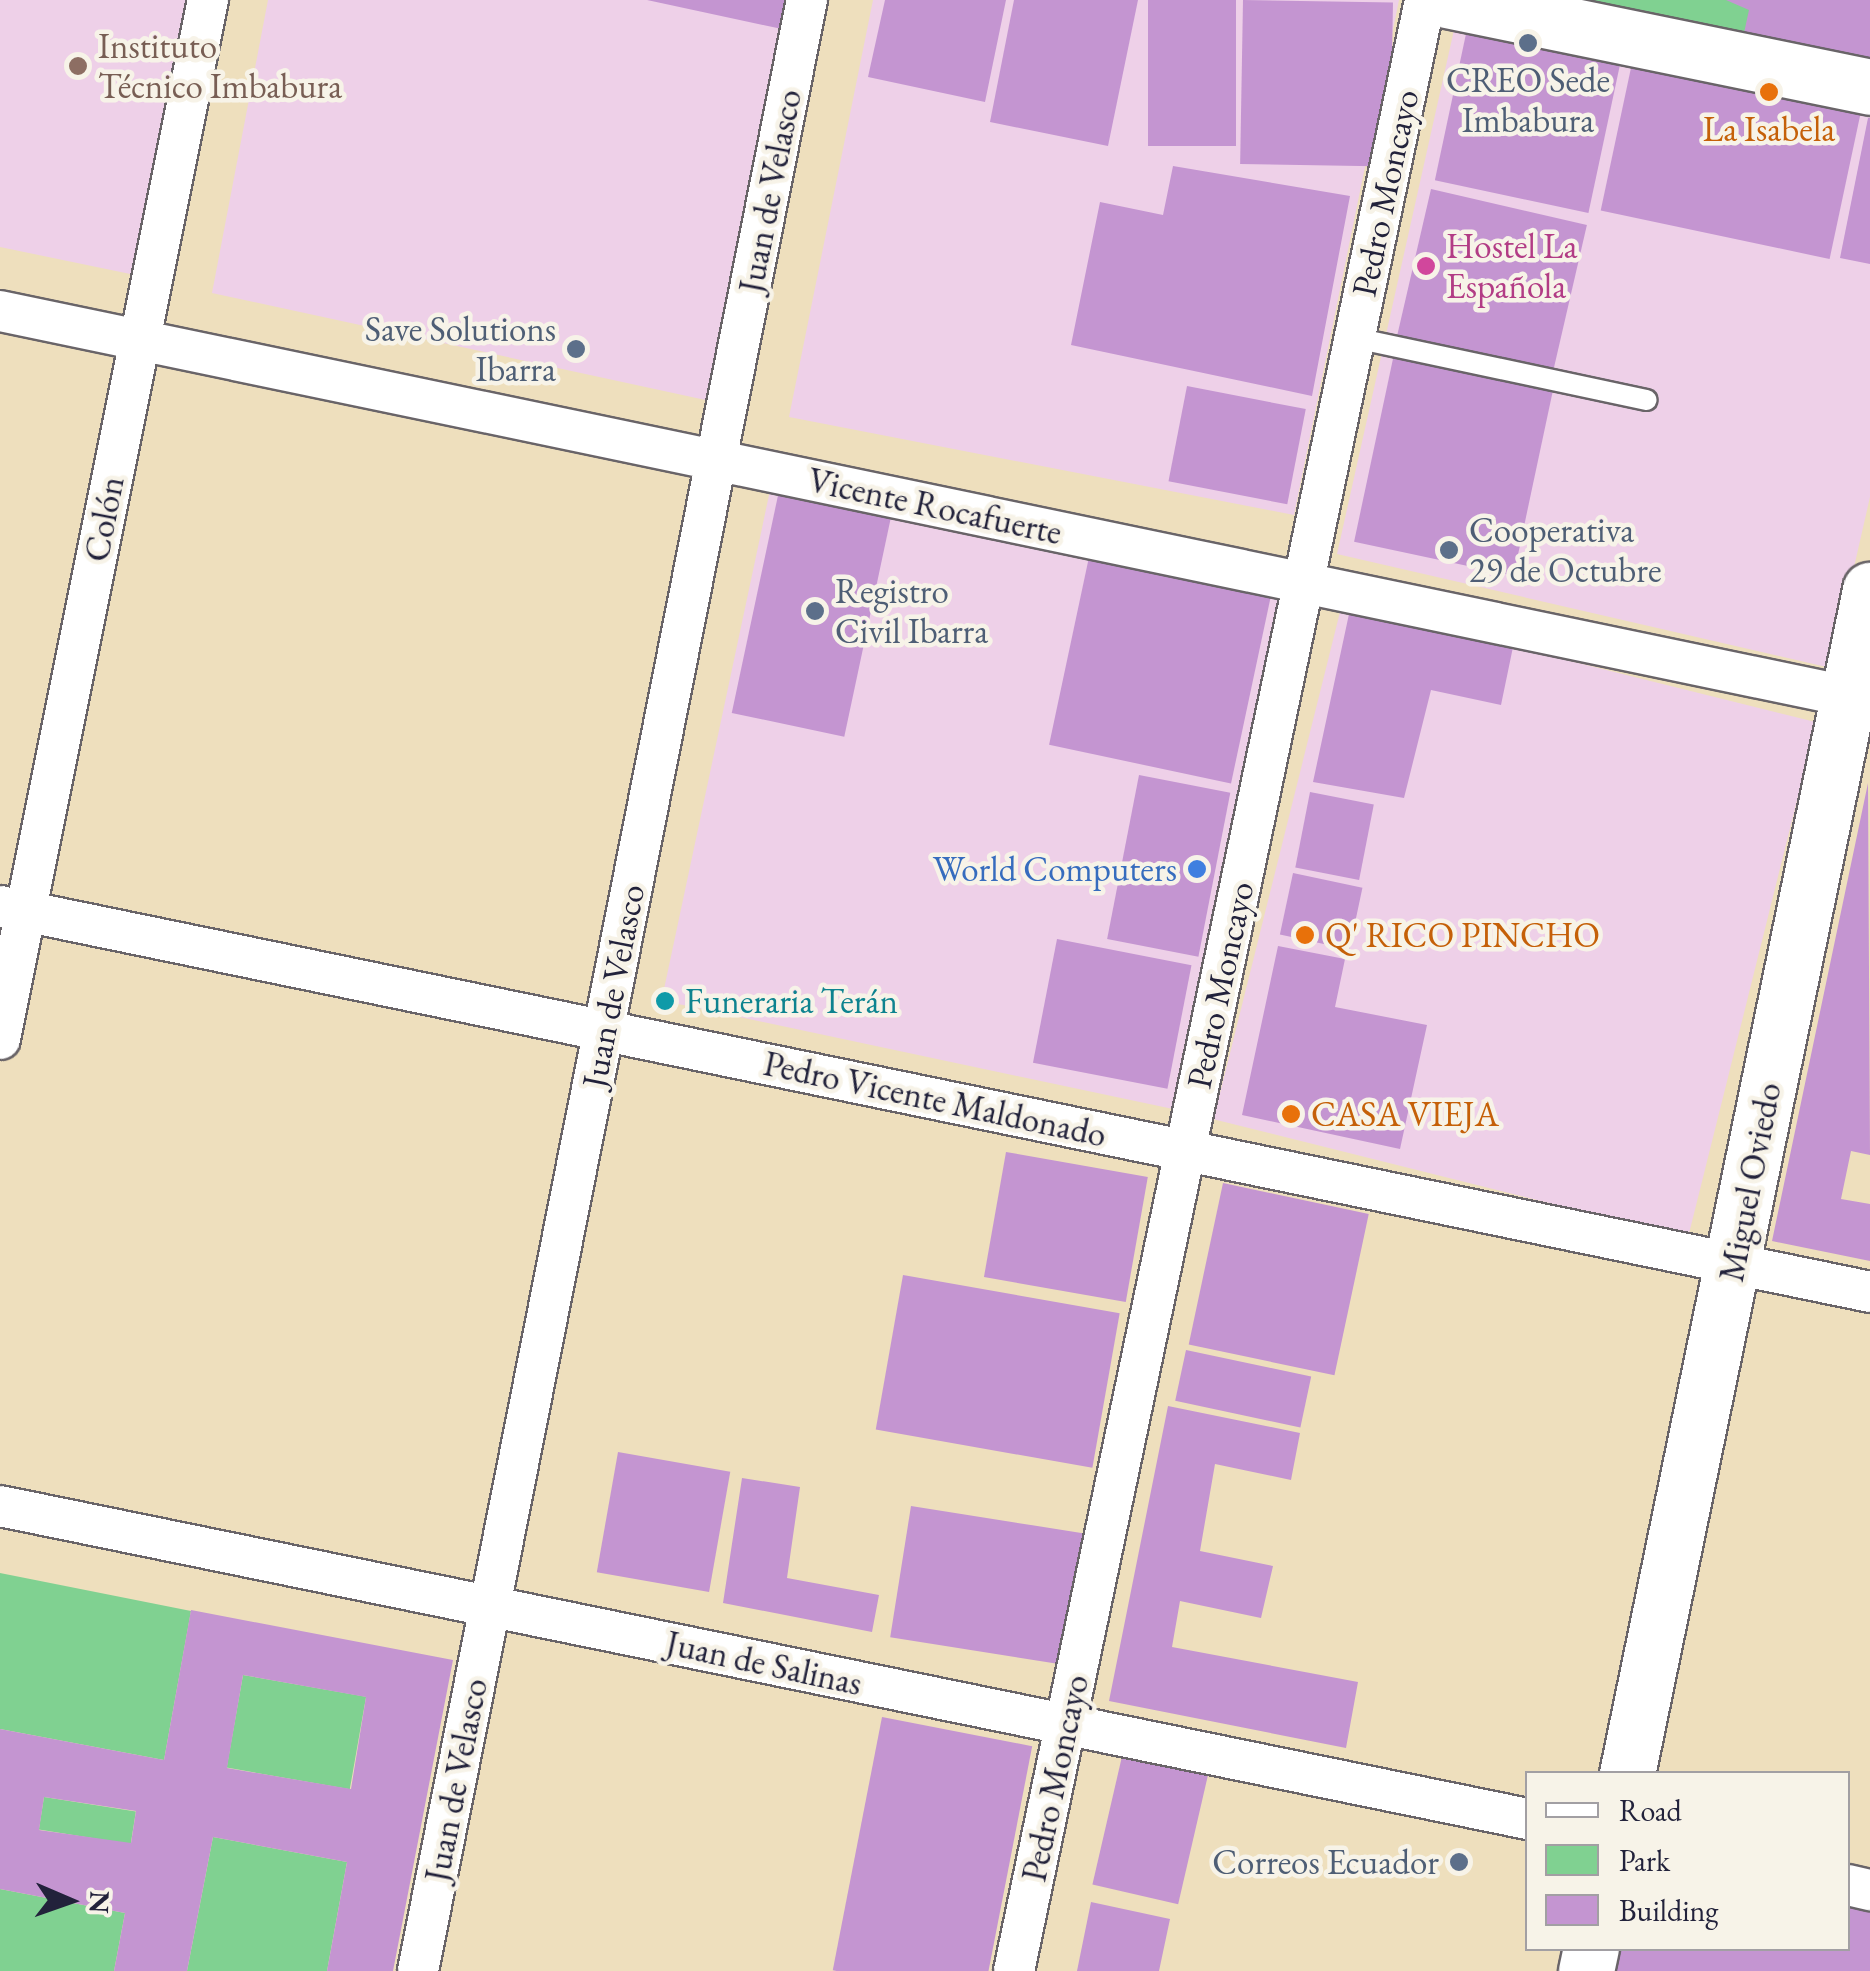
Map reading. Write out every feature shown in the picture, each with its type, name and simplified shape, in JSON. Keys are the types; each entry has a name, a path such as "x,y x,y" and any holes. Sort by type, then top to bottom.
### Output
{"street":[{"name":"Colón","path":"0,1039 13,908 140,340 208,0"},
{"name":"Juan de Velasco","path":"418,1971 808,0"},
{"name":"Pedro Moncayo","path":"1014,1971 1426,0"},
{"path":"1446,0 1870,87"},
{"name":"Vicente Rocafuerte","path":"0,310 1858,699"},
{"name":"Miguel Oviedo","path":"1628,1771 1858,699 1870,590"},
{"name":"Pedro Vicente Maldonado","path":"13,908 1870,1292"},
{"name":"Juan de Salinas","path":"0,1506 1525,1819"}],"lane":[{"path":"1355,338 1646,400"}],"shaded area":[{"path":"0,0 191,0 140,276 0,247"},
{"path":"268,0 798,0 724,404 212,293"},
{"path":"873,0 1399,0 1294,515 789,417"},
{"path":"1460,3 1870,105 1870,497 1831,668 1337,554"},
{"path":"772,481 1285,590 1174,1109 662,1000"},
{"path":"1342,604 1816,722 1688,1238 1214,1119"}],"green space":[{"path":"1589,0 1780,0 1772,39"},
{"path":"0,1573 191,1611 164,1760 0,1729"},
{"path":"243,1675 366,1697 350,1789 227,1768"},
{"path":"44,1797 136,1812 131,1844 39,1830"},
{"path":"213,1837 347,1862 327,1971 187,1971"},
{"path":"0,1889 125,1913 114,1971 0,1971"}],"building":[{"path":"647,0 787,0 782,29"},
{"path":"885,0 1006,0 985,102 868,77"},
{"path":"1014,0 1138,0 1108,146 990,122"},
{"path":"1148,0 1236,0 1236,146 1148,146"},
{"path":"1243,0 1393,3 1390,167 1240,164"},
{"path":"1726,0 1870,0 1870,62 1744,33 1749,10"},
{"path":"1470,15 1624,48 1588,213 1435,180"},
{"path":"1635,49 1864,98 1830,259 1601,210"},
{"path":"1870,118 1870,264 1840,258"},
{"path":"1173,166 1350,196 1312,396 1071,345 1100,202 1163,215"},
{"path":"1431,189 1587,225 1552,377 1396,341"},
{"path":"1394,354 1553,388 1514,576 1354,542"},
{"path":"1187,386 1306,409 1287,504 1168,481"},
{"name":"Registro Civil Ibarra","path":"780,486 892,510 844,737 732,713"},
{"path":"1089,557 1271,596 1231,783 1049,745"},
{"path":"1349,614 1513,647 1501,705 1431,690 1404,798 1313,782"},
{"path":"1139,775 1230,793 1198,957 1107,939"},
{"path":"1868,783 1870,1155 1851,1151 1841,1199 1870,1204 1870,1261 1772,1241"},
{"path":"1310,792 1374,804 1359,880 1295,868"},
{"path":"1293,873 1362,888 1349,949 1280,935"},
{"path":"1057,939 1191,965 1167,1089 1033,1063"},
{"path":"1278,946 1345,959 1335,1007 1427,1025 1400,1149 1242,1115"},
{"path":"1006,1152 1148,1177 1126,1302 984,1277"},
{"path":"1223,1183 1369,1214 1334,1375 1189,1344"},
{"path":"903,1275 1120,1313 1092,1468 876,1430"},
{"path":"1186,1350 1311,1377 1300,1427 1175,1401"},
{"path":"1168,1406 1300,1433 1291,1480 1215,1464 1200,1551 1273,1566 1261,1618 1180,1601 1172,1647 1358,1682 1346,1748 1109,1701"},
{"path":"618,1452 730,1472 709,1592 597,1572"},
{"path":"742,1478 800,1487 787,1578 879,1595 872,1632 723,1603"},
{"path":"911,1506 1083,1533 1062,1665 890,1637"},
{"path":"191,1610 453,1660 393,1971 327,1971 347,1862 213,1837 187,1971 114,1971 125,1913 0,1889 0,1729 164,1760","holes":["243,1675 366,1697 351,1789 227,1768","44,1797 136,1811 131,1843 39,1830"]},
{"path":"882,1717 1032,1746 988,1971 833,1970"},
{"path":"1123,1752 1209,1772 1178,1904 1092,1885"},
{"path":"1850,1897 1870,1900 1870,1971 1616,1971 1620,1951 1850,1951"},
{"path":"1091,1902 1170,1919 1159,1971 1077,1971"}],"place":[{"name":"CREO Sede Imbabura","path":"1528,43"},
{"name":"Instituto Técnico Imbabura","path":"78,66"},
{"name":"La Isabela","path":"1769,92"},
{"name":"Hostel La Española","path":"1426,266"},
{"name":"Save Solutions Ibarra","path":"576,349"},
{"name":"Cooperativa 29 de Octubre","path":"1449,550"},
{"name":"Registro Civil Ibarra","path":"815,611"},
{"name":"World Computers","path":"1197,869"},
{"name":"Q' RICO PINCHO","path":"1305,935"},
{"name":"Funeraria Terán","path":"665,1001"},
{"name":"CASA VIEJA","path":"1291,1114"},
{"name":"Correos Ecuador","path":"1459,1862"}]}
